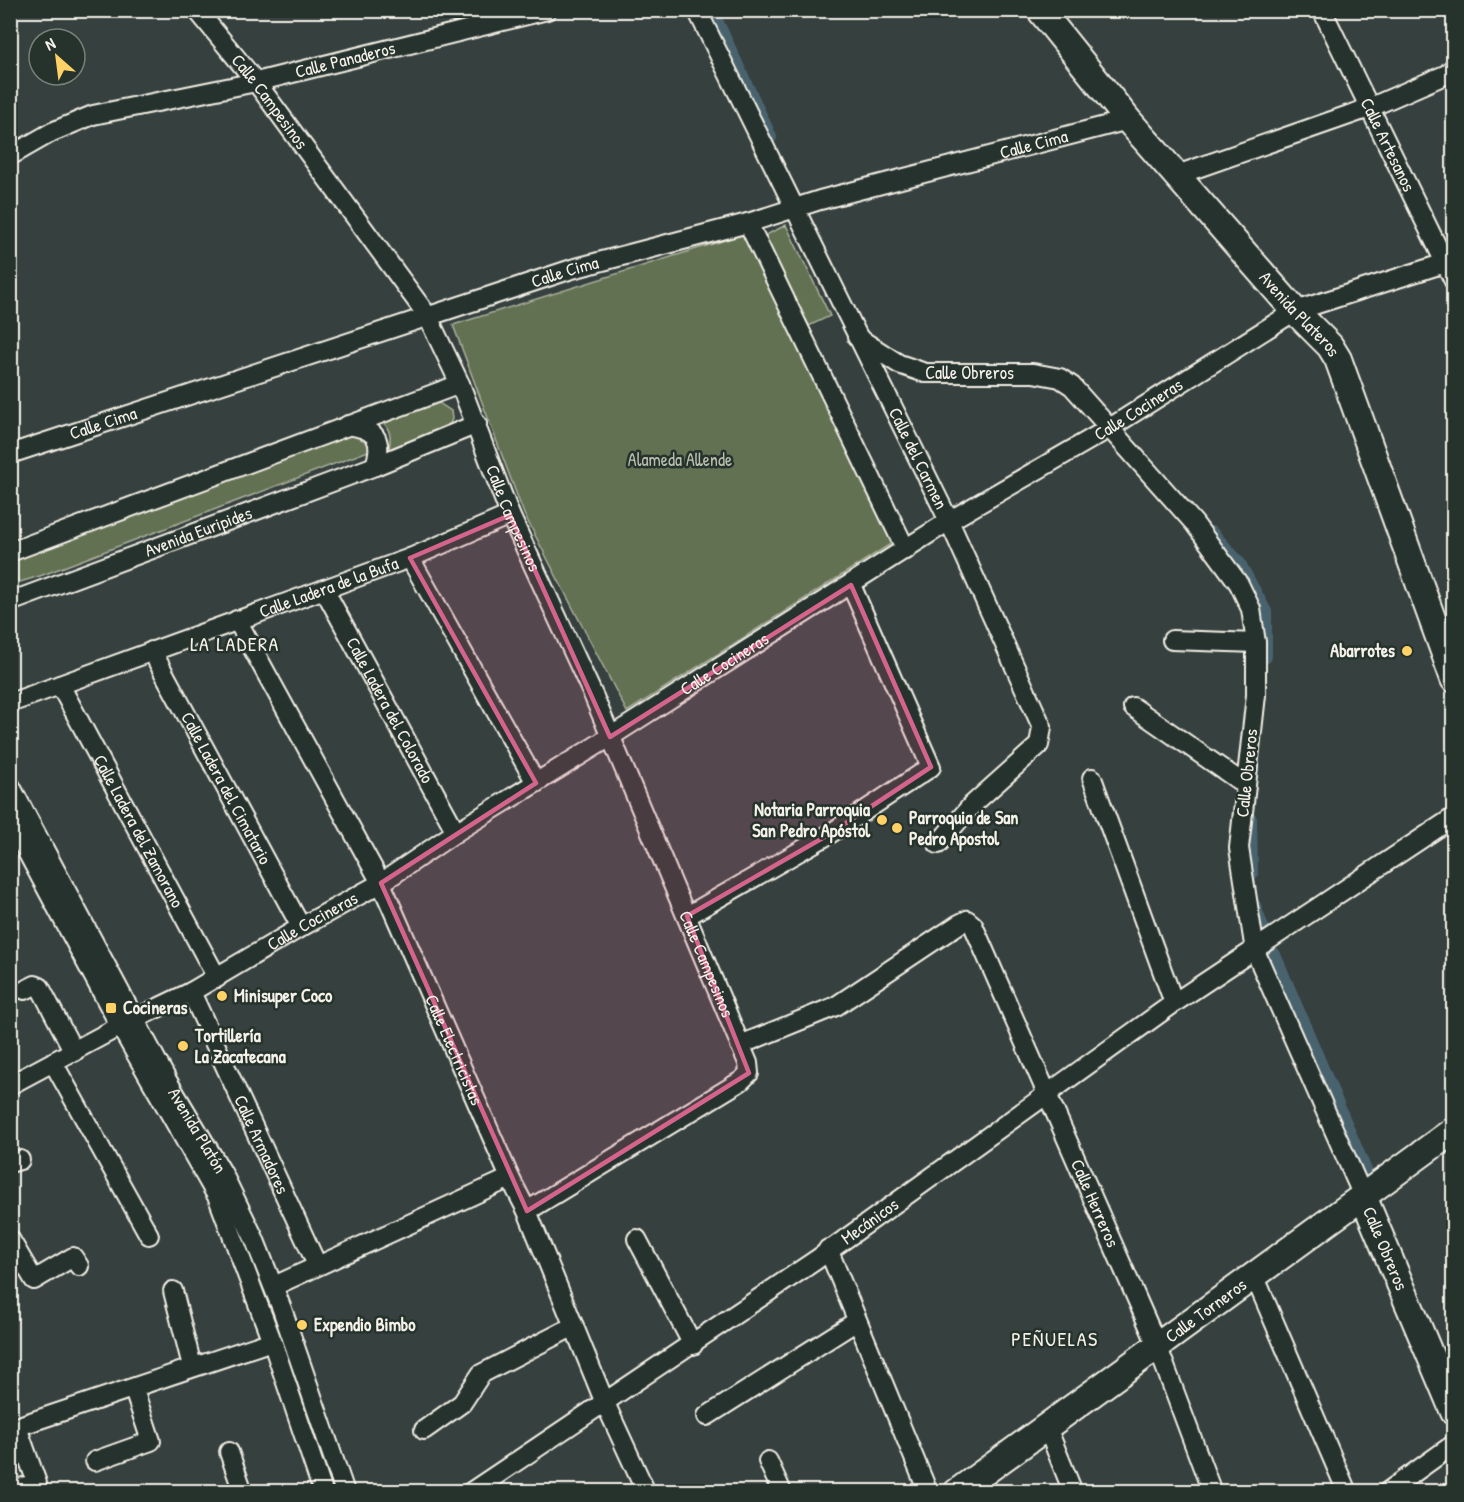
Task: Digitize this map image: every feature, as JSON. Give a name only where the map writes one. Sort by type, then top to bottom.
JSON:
[{"type":"street","name":"Calle Campesinos","points":[[196,10],[256,82],[427,315],[477,424],[510,515],[610,737],[687,916],[740,1045],[749,1073],[527,1211]]},
{"type":"street","name":"Calle Panaderos","points":[[10,156],[52,132],[93,115],[256,82],[547,10]]},
{"type":"street","points":[[697,10],[796,208]]},
{"type":"street","name":"Avenida Plateros","points":[[1040,10],[1128,120],[1295,311],[1330,346],[1338,359],[1454,679]]},
{"type":"street","name":"Calle Artesanos","points":[[1322,10],[1454,281]]},
{"type":"street","points":[[1177,176],[1369,108],[1447,74],[1454,68]]},
{"type":"street","name":"Calle Cima","points":[[10,454],[427,315],[573,269],[748,224],[796,208],[1128,120]]},
{"type":"street","name":"Calle del Carmen","points":[[796,208],[857,337],[949,521],[1037,710],[1042,727],[1039,745],[972,805],[938,844]]},
{"type":"street","points":[[748,224],[906,550]]},
{"type":"street","name":"Calle Cocineras","points":[[10,1085],[217,978],[301,927],[381,883],[456,832],[851,585],[949,521],[1108,429],[1295,311],[1445,263]]},
{"type":"street","name":"Calle Obreros","points":[[857,337],[912,371],[1033,373],[1059,378],[1080,393],[1108,429],[1194,524],[1224,562],[1251,609],[1256,643],[1256,695],[1244,784],[1239,848],[1259,948],[1454,1412]]},
{"type":"street","points":[[13,553],[460,384]]},
{"type":"street","name":"Avenida Euripides","points":[[14,596],[375,466],[477,424]]},
{"type":"street","points":[[348,425],[366,428],[375,436],[379,448],[375,466]]},
{"type":"street","name":"Calle Ladera de la Bufa","points":[[10,703],[410,558],[510,515]]},
{"type":"street","points":[[410,558],[536,783]]},
{"type":"street","points":[[687,916],[828,835],[931,767],[851,585]]},
{"type":"street","name":"Calle Ladera del Colorado","points":[[324,589],[456,832]]},
{"type":"street","name":"Calle Electricistas","points":[[237,620],[381,883],[510,1178],[527,1211],[605,1403],[646,1491]]},
{"type":"street","points":[[1172,640],[1256,643]]},
{"type":"street","name":"Calle Ladera del Cimatario","points":[[152,651],[301,927]]},
{"type":"street","name":"Calle Ladera del Zamorano","points":[[60,685],[217,978]]},
{"type":"street","points":[[1133,707],[1244,784]]},
{"type":"street","points":[[1092,778],[1174,1003]]},
{"type":"street","name":"Avenida Platón","points":[[10,785],[16,808],[218,1198],[272,1341],[322,1491]]},
{"type":"street","name":"Mecánicos","points":[[471,1491],[693,1345],[1174,1003],[1454,817]]},
{"type":"street","name":"Avenida Platón","points":[[10,820],[128,1022],[167,1080],[222,1172],[274,1286],[345,1491]]},
{"type":"street","name":"Calle Herreros","points":[[740,1045],[843,1002],[967,920],[974,925],[1157,1345],[1212,1491]]},
{"type":"street","points":[[25,990],[35,985],[40,987],[74,1052]]},
{"type":"street","name":"Calle Armadores","points":[[191,992],[317,1265]]},
{"type":"street","points":[[54,1064],[144,1228]]},
{"type":"street","name":"Calle Torneros","points":[[957,1491],[1454,1130]]},
{"type":"street","points":[[274,1286],[510,1178]]},
{"type":"street","points":[[10,1239],[34,1280],[76,1262]]},
{"type":"street","points":[[637,1239],[693,1345]]},
{"type":"street","points":[[828,1249],[928,1491]]},
{"type":"street","points":[[1254,1275],[1347,1491]]},
{"type":"street","points":[[173,1291],[192,1366]]},
{"type":"street","points":[[706,1416],[857,1321]]},
{"type":"street","points":[[424,1430],[462,1403],[481,1374],[574,1326]]},
{"type":"street","points":[[10,1491],[37,1483],[14,1428],[134,1390],[192,1366],[272,1341]]},
{"type":"street","points":[[95,1461],[151,1441],[134,1390]]},
{"type":"street","points":[[1046,1425],[1073,1491]]},
{"type":"street","points":[[1387,1491],[1454,1444]]},
{"type":"street","points":[[229,1452],[243,1491]]},
{"type":"street","points":[[768,1461],[782,1491]]},
{"type":"highlighted area","points":[[510,515],[610,737],[851,585],[931,767],[828,835],[687,916],[749,1073],[527,1211],[381,883],[536,783],[410,558]]},
{"type":"green space","name":"Alameda Allende","points":[[786,225],[830,316],[800,330],[900,538],[627,712],[524,514],[453,325],[751,232],[756,240]]},
{"type":"green space","points":[[439,403],[451,411],[452,419],[449,426],[389,449],[390,435],[384,423]]},
{"type":"green space","points":[[352,434],[373,440],[371,450],[40,576],[20,582],[11,573],[13,562],[28,552]]},
{"type":"waterway","points":[[710,10],[769,137]]},
{"type":"waterway","points":[[1211,534],[1238,564],[1264,612],[1264,656]]},
{"type":"waterway","points":[[1249,819],[1250,874]]},
{"type":"waterway","points":[[1253,906],[1262,931]]},
{"type":"waterway","points":[[1273,955],[1365,1173]]},
{"type":"place","name":"Abarrotes","points":[[1407,651]]},
{"type":"place","name":"Notaria Parroquia San Pedro Apóstol","points":[[882,820]]},
{"type":"place","name":"Parroquia de San Pedro Apostol","points":[[897,828]]},
{"type":"place","name":"Minisuper Coco","points":[[222,996]]},
{"type":"place","name":"Cocineras","points":[[111,1008]]},
{"type":"place","name":"Tortillería La Zacatecana","points":[[183,1046]]},
{"type":"place","name":"Expendio Bimbo","points":[[302,1325]]},
{"type":"district","name":"LA LADERA","points":[[235,644]]},
{"type":"district","name":"PEÑUELAS","points":[[1055,1339]]}]
